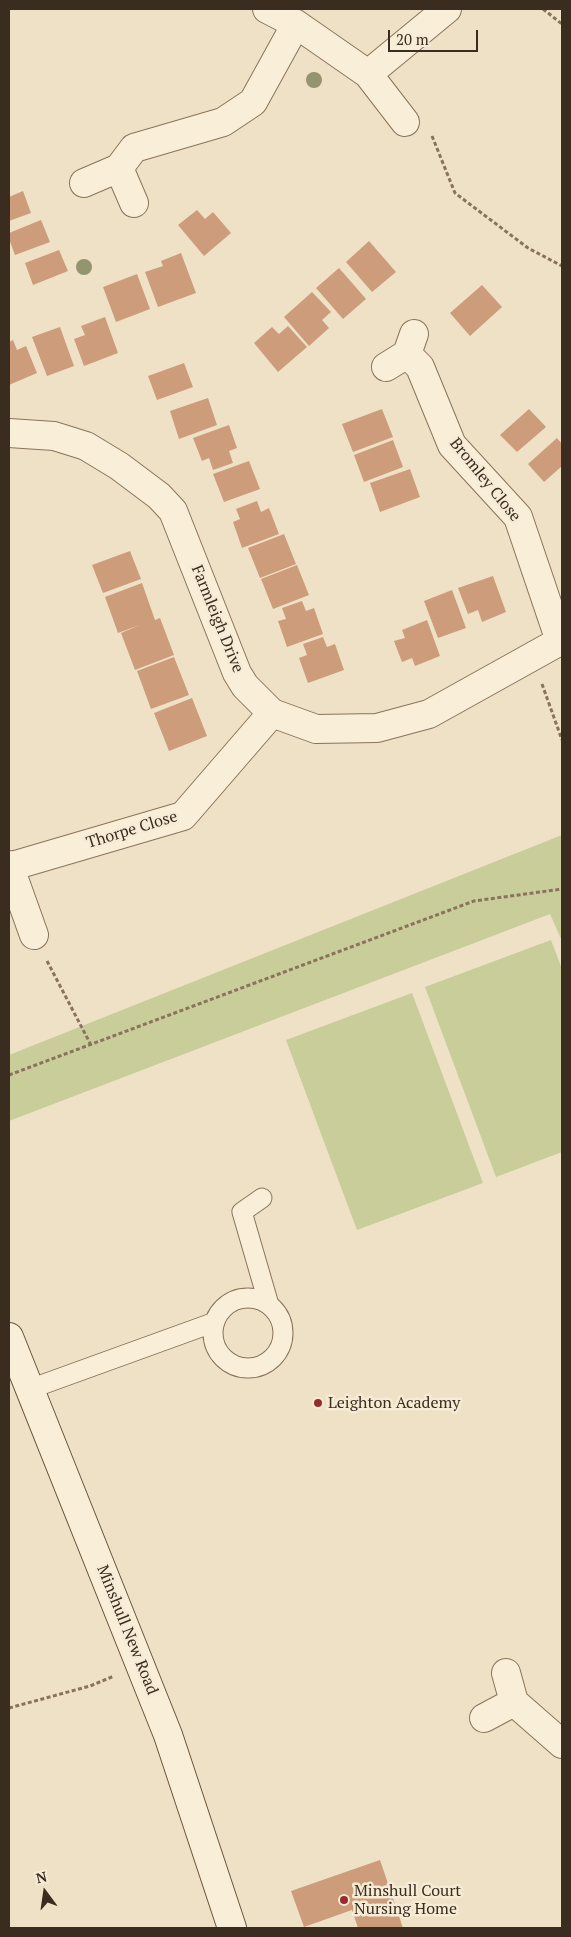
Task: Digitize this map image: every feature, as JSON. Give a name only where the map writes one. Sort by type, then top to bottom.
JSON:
[{"type":"street","points":[[267,9],[296,24],[368,74],[405,122]]},
{"type":"street","points":[[368,74],[446,9]]},
{"type":"street","points":[[84,183],[119,168],[134,148],[223,122],[253,102],[296,24]]},
{"type":"street","points":[[119,168],[134,203]]},
{"type":"street","name":"Bromley Close","points":[[403,352],[420,367],[452,445],[518,517],[561,640]]},
{"type":"street","name":"Farmleigh Drive","points":[[9,434],[54,436],[86,446],[119,466],[159,496],[173,511],[237,673],[245,686],[272,713],[316,729],[377,728],[429,714],[561,640]]},
{"type":"street","name":"Thorpe Close","points":[[34,935],[9,866],[183,816],[272,713]]},
{"type":"street","name":"Minshull New Road","points":[[9,1337],[168,1735],[232,1928]]},
{"type":"street","points":[[506,1673],[514,1702],[562,1744]]},
{"type":"street","points":[[484,1718],[514,1702]]},
{"type":"lane","points":[[262,1198],[242,1212],[269,1305],[280,1319],[284,1336],[281,1348],[274,1358],[264,1365],[253,1368],[241,1368],[230,1364],[221,1356],[215,1346],[213,1334],[215,1322],[220,1312],[238,1300],[249,1298],[260,1300],[269,1305]]},
{"type":"lane","points":[[30,1389],[215,1322]]},
{"type":"path","points":[[542,9],[562,24]]},
{"type":"path","points":[[405,122],[428,129],[455,193],[528,248],[562,266]]},
{"type":"path","points":[[532,656],[562,740]]},
{"type":"path","points":[[9,1075],[474,901],[562,889]]},
{"type":"path","points":[[34,935],[92,1045]]},
{"type":"path","points":[[9,1708],[90,1686],[140,1665]]},
{"type":"green space","points":[[562,835],[562,941],[550,914],[9,1121],[9,1055]]},
{"type":"green space","points":[[551,940],[562,969],[562,1152],[496,1177],[425,987]]},
{"type":"green space","points":[[412,993],[483,1183],[357,1230],[286,1040]]},
{"type":"building","points":[[23,191],[31,213],[9,221],[9,197]]},
{"type":"building","points":[[197,210],[205,219],[213,212],[231,233],[204,256],[178,225]]},
{"type":"building","points":[[41,220],[50,242],[15,255],[9,239],[9,233]]},
{"type":"building","points":[[369,241],[396,272],[372,292],[346,262]]},
{"type":"building","points":[[59,250],[68,271],[33,285],[25,263]]},
{"type":"building","points":[[181,253],[196,293],[158,307],[145,272],[163,266],[161,261]]},
{"type":"building","points":[[339,268],[366,299],[343,319],[316,288]]},
{"type":"building","points":[[137,274],[150,309],[116,322],[103,287]]},
{"type":"building","points":[[482,285],[502,307],[470,336],[450,313]]},
{"type":"building","points":[[312,292],[331,312],[322,320],[329,328],[309,346],[284,317]]},
{"type":"building","points":[[105,317],[118,353],[84,366],[74,339],[85,335],[81,326]]},
{"type":"building","points":[[288,326],[307,347],[278,372],[254,343],[272,327],[279,334]]},
{"type":"building","points":[[60,327],[74,366],[47,376],[32,337]]},
{"type":"building","points":[[13,340],[17,350],[26,346],[37,373],[9,385],[9,342]]},
{"type":"building","points":[[184,363],[193,387],[157,400],[148,376]]},
{"type":"building","points":[[208,398],[217,425],[179,439],[170,411]]},
{"type":"building","points":[[382,409],[393,437],[353,452],[342,424]]},
{"type":"building","points":[[529,409],[546,427],[517,452],[500,435]]},
{"type":"building","points":[[229,425],[237,448],[229,451],[233,463],[213,470],[209,458],[202,461],[193,438]]},
{"type":"building","points":[[557,438],[562,444],[562,466],[544,482],[528,464]]},
{"type":"building","points":[[393,440],[403,467],[364,482],[354,455]]},
{"type":"building","points":[[249,461],[260,489],[224,502],[213,474]]},
{"type":"building","points":[[410,469],[420,497],[380,512],[370,483]]},
{"type":"building","points":[[257,501],[261,512],[269,508],[279,534],[242,548],[233,522],[240,519],[236,509]]},
{"type":"building","points":[[284,534],[296,564],[260,578],[248,548]]},
{"type":"building","points":[[130,551],[141,579],[103,593],[92,565]]},
{"type":"building","points":[[297,565],[309,595],[273,609],[261,579]]},
{"type":"building","points":[[493,576],[506,612],[482,622],[478,610],[468,614],[458,588]]},
{"type":"building","points":[[142,583],[155,620],[160,618],[174,655],[135,670],[121,633],[140,625],[118,633],[105,597]]},
{"type":"building","points":[[452,590],[466,628],[438,638],[424,601]]},
{"type":"building","points":[[302,601],[306,611],[314,608],[323,634],[287,647],[278,621],[286,619],[282,608]]},
{"type":"building","points":[[427,620],[440,656],[415,666],[412,658],[402,662],[394,641],[405,638],[402,630]]},
{"type":"building","points":[[323,637],[327,647],[335,644],[344,670],[308,683],[299,658],[307,655],[303,644]]},
{"type":"building","points":[[174,657],[189,695],[151,709],[137,671]]},
{"type":"building","points":[[192,698],[207,736],[169,751],[154,713]]},
{"type":"building","name":"Minshull Court Nursing Home","points":[[380,1860],[403,1928],[358,1928],[352,1910],[304,1927],[291,1891]]},
{"type":"place","name":"Leighton Academy","points":[[318,1403]]},
{"type":"place","name":"Minshull Court Nursing Home","points":[[344,1900]]}]
